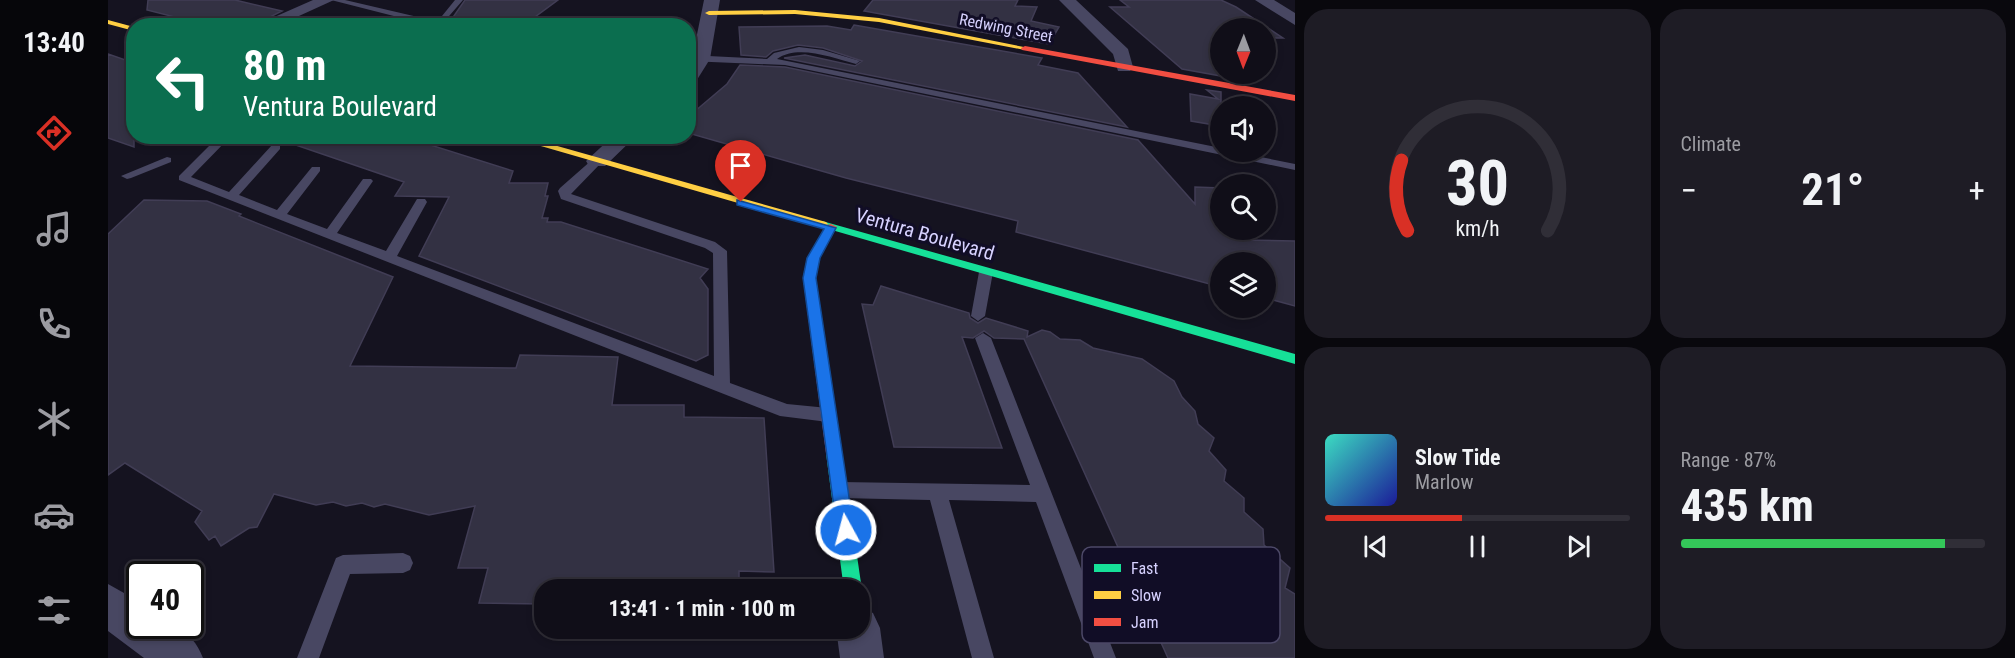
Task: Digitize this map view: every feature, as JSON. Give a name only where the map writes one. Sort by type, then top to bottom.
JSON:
[{"type":"street","points":[[282,18],[326,0]]},
{"type":"street","points":[[1067,0],[1122,53],[1124,67]]},
{"type":"street","points":[[1263,0],[1295,20]]},
{"type":"street","points":[[696,55],[710,6]]},
{"type":"street","name":"Redwing Street","points":[[710,6],[839,14],[1295,98]]},
{"type":"street","points":[[108,22],[126,27]]},
{"type":"street","name":"Ventura Boulevard","points":[[538,144],[1295,359]]},
{"type":"street","points":[[597,161],[617,144]]},
{"type":"street","points":[[831,228],[813,258],[809,278],[852,579]]},
{"type":"street","points":[[108,605],[181,658]]},
{"type":"street","points":[[859,639],[862,658]]},
{"type":"lane","points":[[335,0],[415,18]]},
{"type":"lane","points":[[446,18],[459,0]]},
{"type":"lane","points":[[769,61],[777,54],[799,51],[856,62]]},
{"type":"lane","points":[[696,58],[769,61],[1295,167]]},
{"type":"lane","points":[[218,144],[183,178],[786,411],[828,415]]},
{"type":"lane","points":[[231,197],[276,147]]},
{"type":"lane","points":[[127,176],[167,160]]},
{"type":"lane","points":[[597,161],[570,183],[564,191],[565,196],[710,245],[720,251],[722,386]]},
{"type":"lane","points":[[279,216],[316,169]]},
{"type":"lane","points":[[330,235],[368,181]]},
{"type":"lane","points":[[389,258],[421,202]]},
{"type":"lane","points":[[978,316],[986,272]]},
{"type":"lane","points":[[983,338],[1082,596]]},
{"type":"lane","points":[[840,490],[1043,494]]},
{"type":"lane","points":[[938,493],[982,658]]},
{"type":"lane","points":[[308,658],[343,565],[403,563]]},
{"type":"lane","points":[[1100,643],[1106,658]]},
{"type":"building","points":[[148,0],[235,0],[282,11],[268,18],[178,18],[147,10]]},
{"type":"building","points":[[465,0],[558,0],[534,18],[452,18]]},
{"type":"building","points":[[873,0],[1018,0],[1015,6],[1037,7],[1031,21],[1059,27],[1049,44],[864,11]]},
{"type":"building","points":[[1120,0],[1221,0],[1253,18],[1210,18],[1210,74],[1182,69],[1110,7],[1129,7]]},
{"type":"building","points":[[854,25],[1042,58],[1038,65],[1078,73],[1127,127],[784,58],[805,55],[855,66],[862,61],[823,48],[798,45],[773,51],[766,57],[741,55],[739,27],[827,26],[851,30]]},
{"type":"building","points":[[108,54],[126,60],[126,144],[134,144],[134,147],[108,138]]},
{"type":"building","points":[[740,65],[785,67],[1138,140],[1195,204],[1195,187],[1210,188],[1210,240],[1295,241],[1295,306],[1276,301],[1276,252],[1210,252],[1210,284],[1016,232],[1018,221],[846,178],[696,135],[696,110],[727,84]]},
{"type":"building","points":[[1207,90],[1221,92],[1221,96],[1214,96]]},
{"type":"building","points":[[1190,94],[1210,98],[1210,124],[1191,121]]},
{"type":"building","points":[[293,144],[427,144],[513,171],[509,183],[548,183],[545,196],[548,196],[542,218],[548,218],[547,222],[561,222],[708,269],[700,278],[708,289],[708,355],[696,361],[419,256],[449,197],[395,196],[404,182]]},
{"type":"building","points":[[144,200],[207,201],[393,277],[350,366],[516,368],[520,355],[618,357],[612,405],[684,405],[684,417],[764,418],[774,572],[739,571],[739,579],[534,579],[534,604],[479,603],[488,568],[458,568],[475,506],[429,515],[385,504],[374,507],[362,503],[346,506],[333,502],[316,505],[274,494],[257,527],[249,528],[221,546],[215,536],[209,540],[195,522],[202,511],[125,463],[108,475],[108,234]]},
{"type":"building","points":[[881,286],[969,313],[970,318],[978,323],[986,318],[1028,331],[1027,337],[1042,330],[1060,339],[1080,340],[1093,348],[1142,359],[1174,381],[1182,397],[1195,411],[1198,424],[1214,438],[1209,451],[1226,470],[1224,481],[1244,498],[1244,512],[1263,529],[1264,545],[1266,547],[1118,547],[1024,339],[994,338],[984,331],[973,338],[962,337],[1002,448],[894,447],[862,304],[873,305]]},
{"type":"building","points":[[1280,559],[1290,568],[1285,588],[1295,594],[1295,658],[1168,658],[1161,643],[1280,643]]},
{"type":"traffic: fast","points":[[822,224],[1295,359]]},
{"type":"traffic: fast","points":[[834,453],[851,579]]},
{"type":"traffic: slow","points":[[709,13],[795,12],[879,20],[1025,48]]},
{"type":"traffic: slow","points":[[108,22],[126,27]]},
{"type":"traffic: slow","points":[[538,144],[822,224]]},
{"type":"traffic: jam","points":[[1025,48],[1295,98]]},
{"type":"traffic: jam","points":[[831,227],[813,258],[809,278],[834,453]]},
{"type":"route","points":[[741,202],[831,228],[813,258],[809,278],[846,530]]}]
